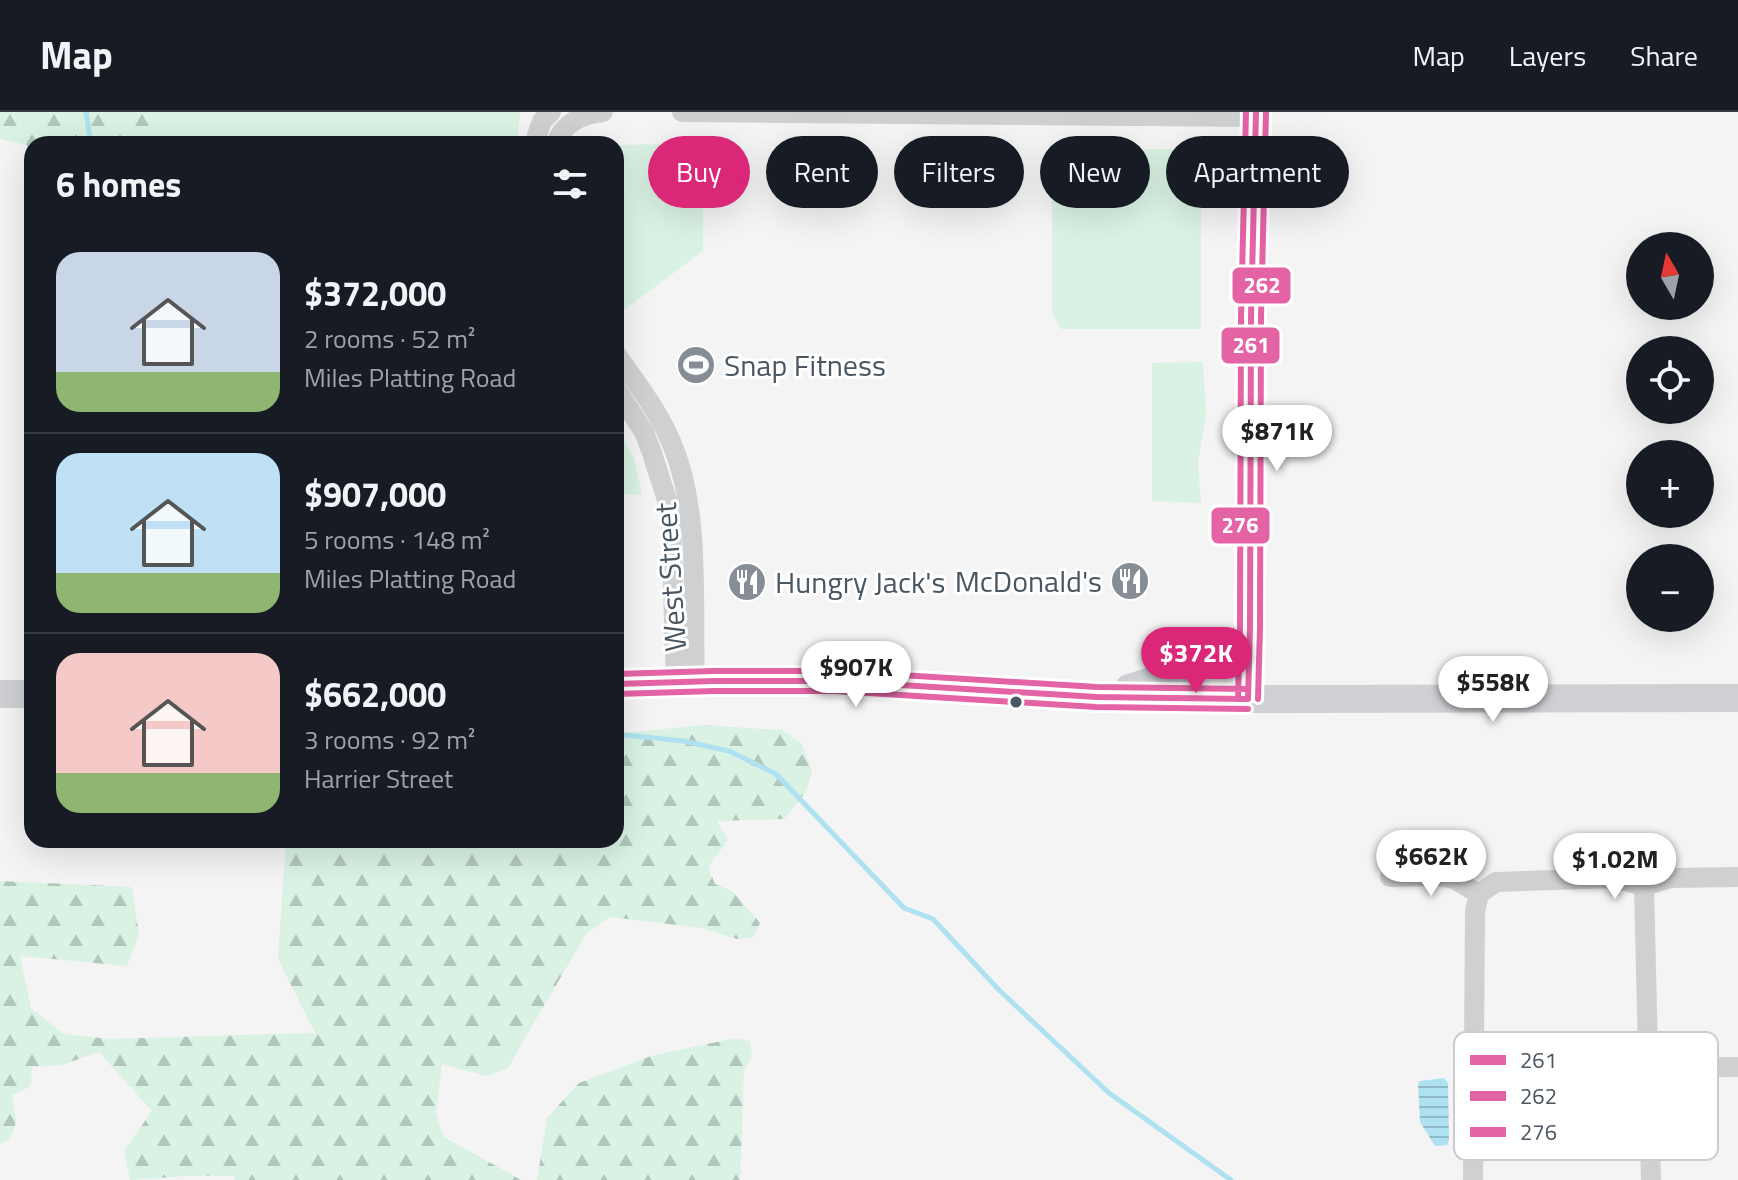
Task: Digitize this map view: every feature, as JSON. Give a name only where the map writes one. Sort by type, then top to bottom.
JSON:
[{"type":"main road","points":[[1248,699],[1256,114]]},
{"type":"main road","points":[[1097,697],[1209,662],[1235,650],[1250,627]]},
{"type":"main road","points":[[624,684],[836,681],[1097,697],[1248,699],[1738,698]]},
{"type":"main road","points":[[0,694],[24,694]]},
{"type":"street","points":[[537,136],[542,121],[551,112]]},
{"type":"street","points":[[561,136],[570,117],[603,112]]},
{"type":"street","points":[[682,112],[1256,114]]},
{"type":"street","name":"West Street","points":[[624,366],[675,449],[690,512],[692,532],[686,682]]},
{"type":"street","name":"West Street","points":[[624,401],[644,432],[660,474],[669,512],[686,682]]},
{"type":"street","points":[[669,512],[690,512]]},
{"type":"street","points":[[1390,877],[1439,876],[1454,879],[1479,894]]},
{"type":"street","points":[[1474,1032],[1475,912],[1479,894],[1496,882],[1614,878],[1644,886],[1671,878],[1738,877]]},
{"type":"street","points":[[1644,886],[1647,1032]]},
{"type":"street","points":[[1718,1067],[1738,1067]]},
{"type":"street","points":[[1473,1160],[1473,1180]]},
{"type":"street","points":[[1650,1160],[1651,1180]]},
{"type":"green space","points":[[0,112],[163,112],[163,136],[24,136],[24,144],[0,139]]},
{"type":"green space","points":[[163,112],[520,112],[518,136],[163,136]]},
{"type":"green space","points":[[648,144],[648,208],[703,208],[703,251],[624,310],[624,145]]},
{"type":"green space","points":[[1150,149],[1166,149],[1166,208],[1201,208],[1201,329],[1061,329],[1052,312],[1052,208],[1150,208]]},
{"type":"green space","points":[[1203,362],[1206,414],[1198,463],[1201,503],[1152,501],[1152,363]]},
{"type":"green space","points":[[624,440],[634,458],[642,495],[624,494]]},
{"type":"green space","points":[[701,725],[782,730],[802,744],[812,771],[807,790],[784,819],[717,821],[728,840],[708,867],[715,884],[732,891],[760,923],[754,937],[737,939],[702,928],[610,917],[586,934],[507,1069],[486,1076],[442,1064],[436,1114],[444,1137],[521,1180],[235,1180],[233,1176],[187,1176],[130,1180],[124,1151],[152,1111],[99,1052],[62,1065],[32,1067],[31,1086],[12,1095],[16,1122],[10,1139],[0,1144],[0,881],[132,887],[139,935],[127,966],[20,956],[31,1008],[64,1034],[109,1039],[315,1033],[278,959],[285,848],[624,848],[624,733]]},
{"type":"green space","points":[[735,1038],[750,1041],[752,1055],[744,1071],[740,1180],[537,1180],[547,1118],[579,1083],[651,1056]]},
{"type":"water","points":[[1444,1078],[1448,1083],[1449,1140],[1447,1145],[1435,1146],[1420,1122],[1418,1084],[1420,1081]]},
{"type":"waterway","points":[[86,112],[90,136]]},
{"type":"waterway","points":[[624,735],[683,741],[729,751],[776,774],[904,908],[933,919],[999,990],[1109,1093],[1231,1180]]},
{"type":"transit line","name":"276","points":[[1238,699],[1246,112]]},
{"type":"transit line","name":"261","points":[[1248,699],[1256,112]]},
{"type":"transit line","name":"262","points":[[1258,699],[1266,112]]},
{"type":"transit line","name":"276","points":[[624,674],[836,671],[1097,687],[1248,689]]},
{"type":"transit line","name":"261","points":[[624,684],[836,681],[1097,697],[1248,699]]},
{"type":"transit line","name":"262","points":[[624,694],[836,691],[1096,707],[1248,709]]},
{"type":"place","name":"Snap Fitness","points":[[696,365]]},
{"type":"place","name":"McDonald's","points":[[1130,581]]},
{"type":"place","name":"Hungry Jack's","points":[[747,582]]}]
